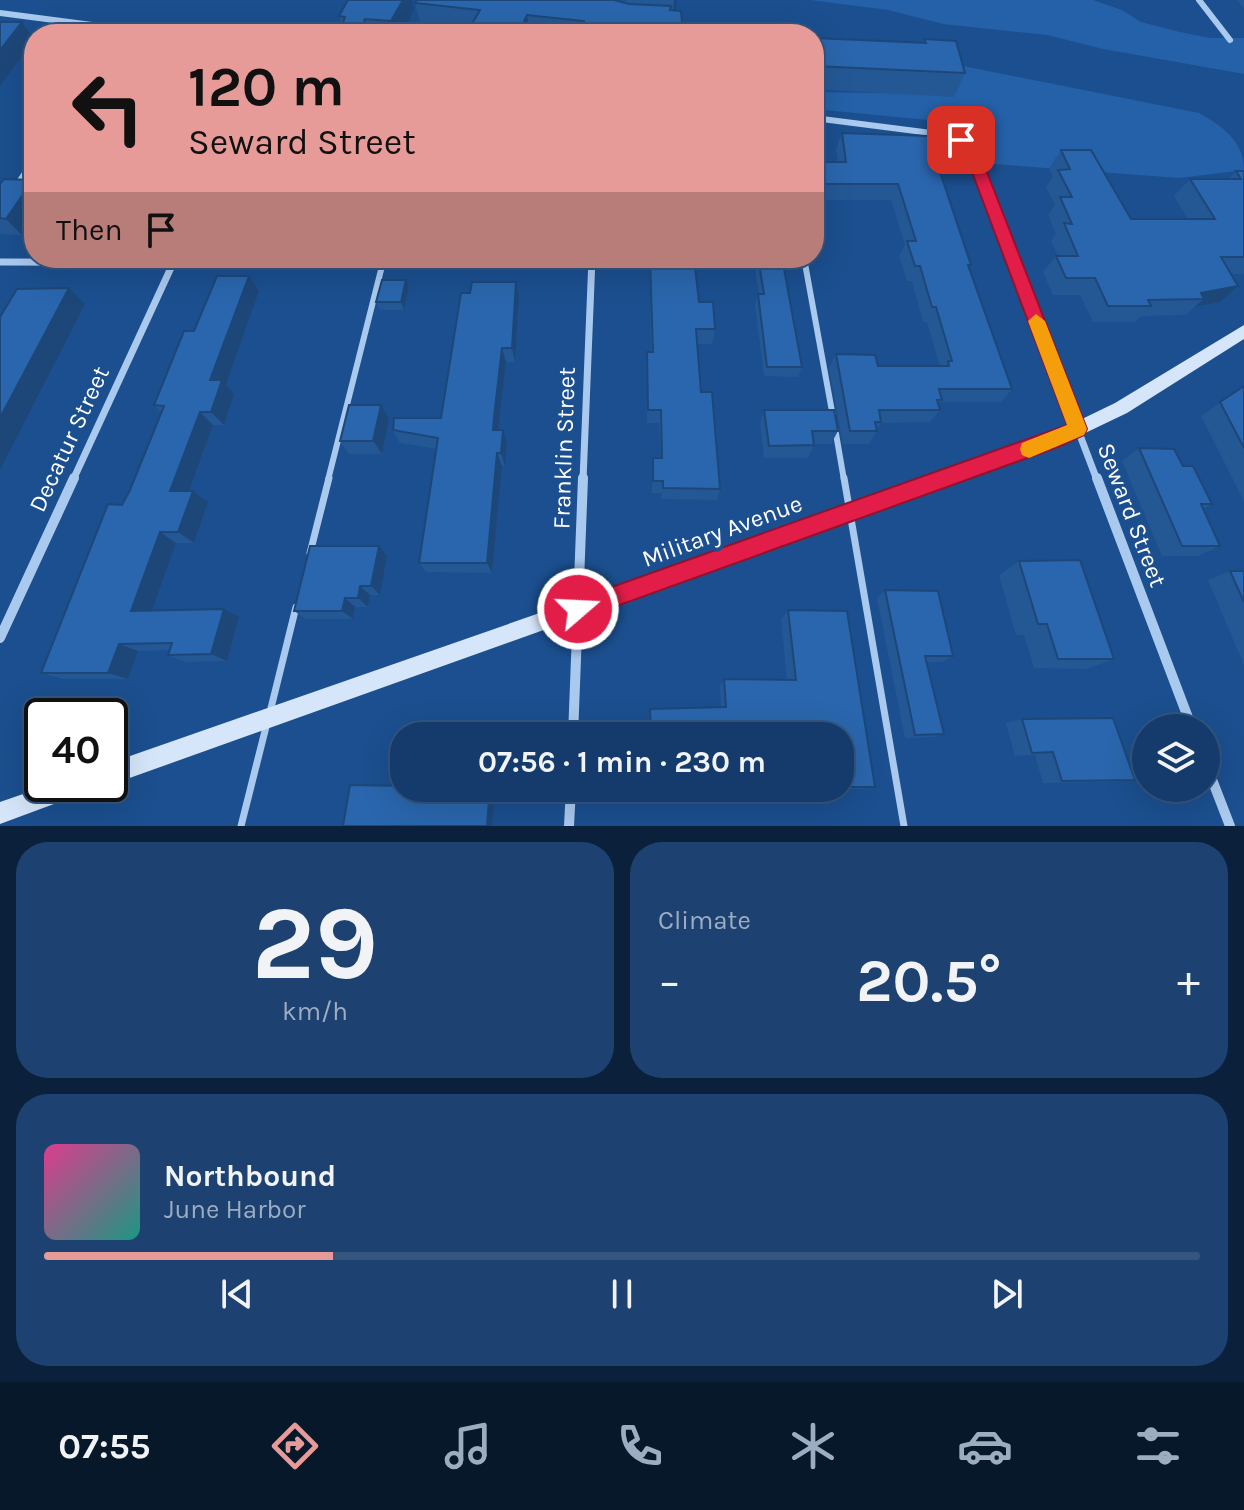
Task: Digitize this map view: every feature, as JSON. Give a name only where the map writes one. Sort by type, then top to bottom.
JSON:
[{"type":"street","points":[[1199,0],[1230,40]]},
{"type":"street","points":[[0,13],[73,24]]},
{"type":"street","name":"Seward Street","points":[[824,119],[947,135],[961,140],[971,149],[1187,714]]},
{"type":"street","points":[[0,262],[24,262]]},
{"type":"street","name":"Decatur Street","points":[[0,638],[170,268]]},
{"type":"street","name":"Franklin Street","points":[[574,722],[592,268]]},
{"type":"street","name":"Military Avenue","points":[[128,768],[1052,441],[1121,408],[1244,331]]},
{"type":"street","points":[[1220,800],[1230,826]]},
{"type":"street","points":[[0,813],[31,802]]},
{"type":"street","points":[[569,826],[570,802]]},
{"type":"lane","points":[[662,23],[688,24]]},
{"type":"lane","points":[[8,196],[24,173]]},
{"type":"lane","points":[[306,566],[381,268]]},
{"type":"lane","points":[[806,268],[904,826]]},
{"type":"lane","points":[[241,826],[299,596]]},
{"type":"shaded area","points":[[810,0],[1093,0],[1122,10],[1141,22],[1180,32],[1210,38],[1244,38],[1244,74],[1103,49],[1047,35],[943,24],[888,10]]},
{"type":"shaded area","points":[[943,62],[1199,113],[1216,123],[1236,143],[1244,170],[1179,178],[994,164],[980,134],[959,123],[824,110],[824,92],[933,94]]},
{"type":"building","points":[[348,0],[403,0],[391,21],[365,19],[363,24],[343,24],[345,17],[339,16]]},
{"type":"building","points":[[417,0],[614,0],[629,4],[671,6],[670,10],[681,11],[682,24],[583,24],[584,21],[527,15],[523,24],[472,24],[480,10],[415,3]]},
{"type":"building","points":[[0,22],[22,22],[0,50]]},
{"type":"building","points":[[824,38],[926,43],[924,39],[956,41],[965,73],[824,66]]},
{"type":"building","points":[[842,133],[928,136],[971,265],[968,265],[1012,389],[939,389],[942,400],[937,400],[940,410],[879,410],[881,422],[875,422],[877,431],[850,431],[836,354],[875,355],[878,366],[949,366],[948,361],[952,361],[936,307],[932,307],[920,266],[915,266],[907,241],[916,241],[898,184],[824,184],[824,162],[846,162]]},
{"type":"building","points":[[1061,150],[1091,150],[1131,219],[1215,219],[1190,179],[1241,179],[1236,171],[1244,171],[1244,257],[1221,257],[1238,286],[1201,293],[1204,299],[1148,300],[1151,306],[1108,306],[1095,278],[1066,278],[1056,256],[1078,256],[1064,223],[1072,224],[1060,197],[1072,197],[1058,170],[1070,169]]},
{"type":"building","points":[[4,179],[24,180],[24,193],[6,219],[0,218],[0,184]]},
{"type":"building","points":[[650,268],[695,268],[699,302],[713,302],[715,329],[696,329],[701,392],[712,392],[720,489],[663,488],[663,481],[653,481],[653,458],[662,458],[661,410],[648,410],[647,352],[653,352]]},
{"type":"building","points":[[760,268],[784,268],[802,367],[767,367],[758,294],[764,294]]},
{"type":"building","points":[[217,276],[249,276],[210,380],[222,380],[211,412],[200,412],[170,491],[193,491],[178,532],[160,532],[131,611],[224,609],[211,654],[168,655],[172,643],[119,644],[108,673],[41,673],[108,504],[122,505],[130,490],[164,406],[154,405],[184,331],[194,331]]},
{"type":"building","points":[[382,280],[406,280],[401,302],[376,302]]},
{"type":"building","points":[[472,282],[516,282],[512,348],[502,348],[494,417],[493,430],[503,430],[501,453],[497,453],[487,563],[419,563],[438,438],[393,430],[394,418],[441,418],[461,293],[470,293]]},
{"type":"building","points":[[69,288],[0,418],[0,317],[17,289]]},
{"type":"building","points":[[1244,386],[1244,448],[1220,402]]},
{"type":"building","points":[[349,405],[381,405],[373,441],[340,441]]},
{"type":"building","points":[[764,410],[834,410],[838,431],[812,431],[814,445],[769,446]]},
{"type":"building","points":[[1139,448],[1174,449],[1183,466],[1193,466],[1212,504],[1201,504],[1220,546],[1182,546]]},
{"type":"building","points":[[310,546],[379,546],[371,586],[360,586],[358,598],[345,598],[342,611],[294,611]]},
{"type":"building","points":[[1080,560],[1114,659],[1058,659],[1047,624],[1038,624],[1019,561]]},
{"type":"building","points":[[1230,571],[1244,571],[1244,602]]},
{"type":"building","points":[[885,590],[938,591],[953,656],[925,656],[944,734],[915,735]]},
{"type":"building","points":[[788,610],[847,611],[875,787],[854,787],[854,722],[650,722],[650,709],[726,707],[724,679],[796,680]]},
{"type":"building","points":[[1113,718],[1132,772],[1132,780],[1062,781],[1053,752],[1032,753],[1022,719]]},
{"type":"building","points":[[350,785],[390,786],[390,802],[489,802],[487,826],[343,826]]},
{"type":"slow traffic","points":[[1029,449],[1078,429],[1036,321]]},
{"type":"route","points":[[578,609],[1052,441],[1078,429],[971,149],[961,140]]}]
